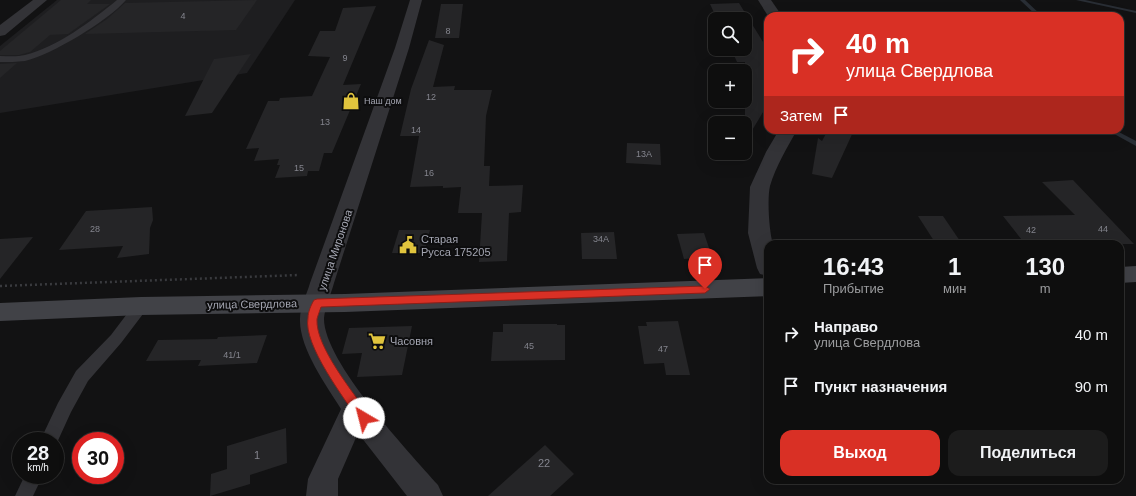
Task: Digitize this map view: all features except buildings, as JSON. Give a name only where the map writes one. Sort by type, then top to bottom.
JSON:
[{"type":"street","points":[[0,32],[41,0]]},
{"type":"street","name":"улица Миронова","points":[[416,0],[402,48],[322,283],[312,319],[322,356],[356,407],[427,496]]},
{"type":"street","points":[[764,0],[772,12]]},
{"type":"street","points":[[764,253],[759,234],[760,187],[775,152],[786,134]]},
{"type":"street","points":[[1124,275],[1136,274]]},
{"type":"street","name":"улица Свердлова","points":[[0,312],[141,306],[317,303],[764,287]]},
{"type":"street","points":[[322,496],[323,479],[356,407]]},
{"type":"lane","points":[[0,59],[26,58],[46,50],[99,18],[122,0]]},
{"type":"lane","points":[[53,432],[64,408],[82,376],[116,339],[141,306]]},
{"type":"lane","points":[[24,496],[30,484]]},
{"type":"path","points":[[0,286],[300,275]]},
{"type":"shaded area","points":[[57,0],[295,0],[247,73],[0,113],[0,46]]},
{"type":"waterway","points":[[1022,0],[1036,12]]},
{"type":"waterway","points":[[1078,0],[1136,12]]},
{"type":"waterway","points":[[1117,134],[1136,144]]},
{"type":"place","name":"Наш дом","points":[[351,101]]},
{"type":"place","name":"Старая Русса 175205","points":[[408,245]]},
{"type":"place","name":"Часовня","points":[[377,341]]},
{"type":"route","points":[[364,418],[322,356],[312,319],[317,303],[705,289]]}]
